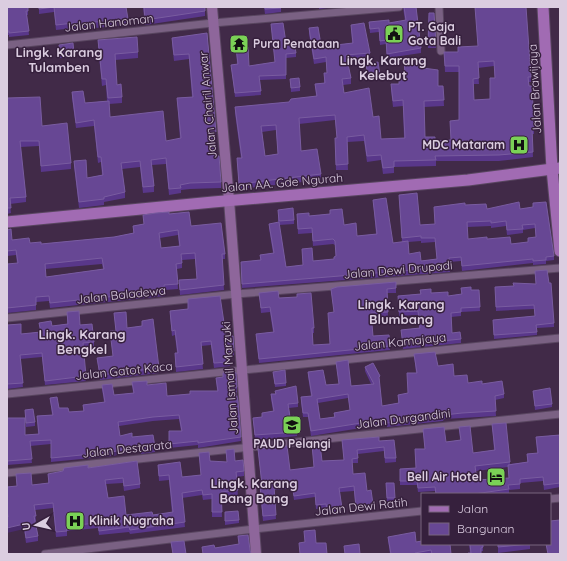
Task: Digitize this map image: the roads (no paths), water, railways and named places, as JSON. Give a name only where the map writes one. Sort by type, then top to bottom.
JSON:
[{"type":"main road","name":"Jalan Brawijaya","points":[[543,7],[556,168],[560,251]]},
{"type":"main road","name":"Jalan AA. Gde Ngurah","points":[[7,222],[229,200],[460,180],[556,168]]},
{"type":"street","name":"Jalan Chairil Anwar","points":[[212,7],[229,200]]},
{"type":"street","name":"Jalan Hanoman","points":[[7,46],[213,23],[398,7]]},
{"type":"street","points":[[439,7],[441,50]]},
{"type":"street","name":"Jalan Ismail Marzuki","points":[[229,200],[256,554]]},
{"type":"street","name":"Jalan Dewi Drupadi","points":[[237,294],[560,268]]},
{"type":"street","name":"Jalan Baladewa","points":[[7,318],[237,294]]},
{"type":"street","name":"Jalan Kamajaya","points":[[242,369],[560,338]]},
{"type":"street","name":"Jalan Gatot Kaca","points":[[7,394],[242,369]]},
{"type":"street","name":"Jalan Durgandini","points":[[248,448],[434,426],[560,414]]},
{"type":"street","name":"Jalan Destarata","points":[[7,473],[248,448]]},
{"type":"street","name":"Jalan Dewi Ratih","points":[[46,554],[254,529],[421,512]]},
{"type":"place","name":"PT. Gaja Gota Bali","points":[[394,34]]},
{"type":"place","name":"Pura Penataan","points":[[239,44]]},
{"type":"place","name":"MDC Mataram","points":[[519,145]]},
{"type":"place","name":"PAUD Pelangi","points":[[292,425]]},
{"type":"place","name":"Bell Air Hotel","points":[[496,477]]},
{"type":"place","name":"Klinik Nugraha","points":[[75,521]]},
{"type":"district","name":"Lingk. Karang Tulamben","points":[[59,60]]},
{"type":"district","name":"Lingk. Karang Kelebut","points":[[383,68]]},
{"type":"district","name":"Lingk. Karang Blumbang","points":[[401,312]]},
{"type":"district","name":"Lingk. Karang Bengkel","points":[[82,342]]},
{"type":"district","name":"Lingk. Karang Bang Bang","points":[[254,490]]}]
